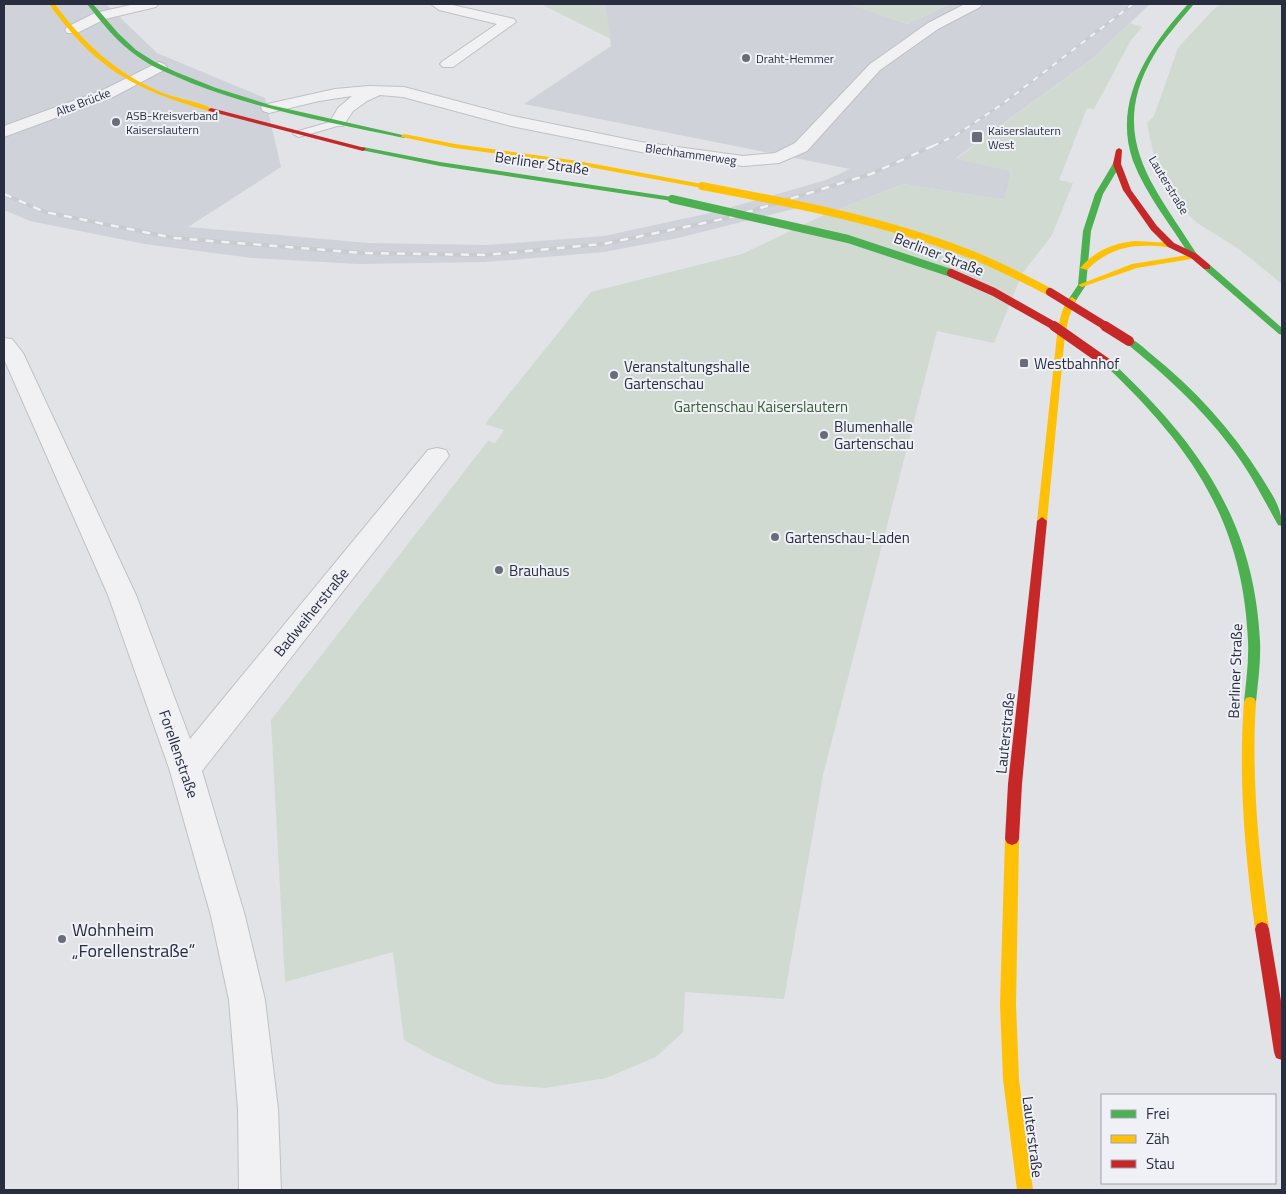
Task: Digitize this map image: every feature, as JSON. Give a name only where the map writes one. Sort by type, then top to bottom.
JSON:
[{"type":"main road","name":"Berliner Straße","points":[[52,4],[93,53],[132,82],[191,105],[298,134],[439,164],[565,181],[672,199],[845,238],[892,251],[942,268],[1008,298],[1034,313],[1111,366],[1139,388],[1160,410],[1191,450],[1210,480],[1229,517],[1246,571],[1254,642],[1247,760],[1251,828],[1262,925],[1282,1052]]},
{"type":"main road","name":"Berliner Straße","points":[[90,4],[114,32],[135,52],[159,67],[217,92],[268,108],[455,146],[578,163],[702,186],[863,220],[951,248],[1036,285],[1129,342],[1177,378],[1216,418],[1249,461],[1282,522]]},
{"type":"main road","name":"Lauterstraße","points":[[1191,4],[1168,29],[1152,54],[1139,82],[1117,164],[1134,201],[1154,228],[1171,244],[1194,256],[1282,332]]},
{"type":"main road","name":"Lauterstraße","points":[[1129,125],[1131,139],[1142,171],[1194,256]]},
{"type":"main road","points":[[1084,268],[1087,231],[1099,194],[1117,164]]},
{"type":"main road","name":"Lauterstraße","points":[[1025,1190],[1010,1080],[1008,1004],[1010,869],[1015,784],[1061,335],[1071,301],[1082,285],[1084,268],[1102,252],[1113,247],[1134,244],[1171,244]]},
{"type":"main road","points":[[1082,285],[1135,266],[1194,256]]},
{"type":"main road","points":[[1019,1151],[1036,1182]]},
{"type":"street","points":[[72,30],[100,16],[151,4]]},
{"type":"street","points":[[438,4],[509,22],[448,64]]},
{"type":"street","name":"Blechhammerweg","points":[[268,108],[298,100],[358,90],[388,90],[404,92],[511,121],[642,147],[742,161],[779,158],[801,148],[875,67],[933,26],[975,4]]},
{"type":"street","points":[[114,32],[134,18],[166,6]]},
{"type":"street","name":"Alte Brücke","points":[[4,132],[98,97],[132,82],[159,67]]},
{"type":"street","name":"Blechhammerweg","points":[[338,122],[343,111],[350,104],[364,96],[388,90]]},
{"type":"street","name":"Forellenstraße","points":[[4,344],[12,353],[122,595],[185,768],[228,916],[247,1000],[258,1109],[260,1190]]},
{"type":"street","name":"Badweiherstraße","points":[[185,768],[437,456]]},
{"type":"lane","points":[[298,134],[338,122]]},
{"type":"shaded area","points":[[4,4],[106,4],[157,53],[265,98],[281,167],[188,227],[368,243],[487,245],[604,236],[715,212],[826,180],[850,169],[524,104],[611,46],[605,4],[850,4],[907,24],[950,4],[1150,4],[1093,58],[956,158],[1011,171],[1005,200],[903,184],[826,214],[813,204],[678,238],[604,252],[486,262],[358,264],[252,258],[145,244],[30,221],[4,210]]},
{"type":"green space","points":[[541,4],[605,4],[611,39]]},
{"type":"green space","points":[[850,4],[950,4],[907,24]]},
{"type":"green space","points":[[1221,4],[1282,4],[1282,284],[1239,249],[1197,223],[1185,211],[1158,176],[1147,123],[1154,116],[1178,48],[1211,12]]},
{"type":"green space","name":"Gartenschau Kaiserslautern","points":[[1130,23],[1142,27],[1131,40],[1094,109],[1087,108],[1059,180],[1073,183],[1052,235],[1022,274],[994,343],[937,331],[823,775],[784,999],[685,992],[683,1032],[656,1057],[606,1078],[545,1088],[495,1084],[433,1056],[404,1040],[393,952],[285,982],[271,720],[488,441],[495,443],[504,430],[485,424],[591,292],[742,254],[826,214],[903,184],[1005,200],[1011,171],[956,159],[1093,58]]},
{"type":"railway","points":[[933,146],[956,135],[1001,105],[1133,4]]},
{"type":"railway","points":[[4,194],[45,212],[174,238],[363,253],[485,255],[603,244],[728,218],[871,174],[935,145]]},
{"type":"traffic: fast","points":[[90,4],[111,29],[140,56],[174,73],[214,89],[267,106],[404,136]]},
{"type":"traffic: fast","points":[[1191,4],[1176,20],[1150,56],[1140,76],[1133,97],[1130,118],[1131,139],[1143,174],[1156,198],[1194,256]]},
{"type":"traffic: fast","points":[[363,149],[440,164],[672,199]]},
{"type":"traffic: fast","points":[[1072,300],[1082,285],[1087,231],[1099,194],[1117,164]]},
{"type":"traffic: fast","points":[[672,199],[848,239],[951,273]]},
{"type":"traffic: fast","points":[[1207,267],[1282,332]]},
{"type":"traffic: fast","points":[[1129,341],[1177,381],[1217,422],[1250,468],[1282,522]]},
{"type":"traffic: fast","points":[[1111,366],[1169,424],[1193,455],[1213,488],[1230,523],[1242,560],[1250,600],[1254,642],[1250,702]]},
{"type":"traffic: slow","points":[[52,4],[85,45],[102,61],[121,74],[140,85],[162,94],[211,110]]},
{"type":"traffic: slow","points":[[404,136],[455,146],[578,163],[702,186]]},
{"type":"traffic: slow","points":[[702,186],[836,214],[924,238],[967,253],[1009,271],[1050,292]]},
{"type":"traffic: slow","points":[[1084,268],[1093,259],[1113,247],[1135,243],[1171,245]]},
{"type":"traffic: slow","points":[[1082,285],[1135,266],[1194,256]]},
{"type":"traffic: slow","points":[[1042,521],[1061,335],[1065,317],[1072,300]]},
{"type":"traffic: slow","points":[[1250,702],[1248,788],[1252,845],[1262,929]]},
{"type":"traffic: slow","points":[[1012,839],[1008,1004],[1011,1079],[1025,1190]]},
{"type":"traffic: jam","points":[[211,110],[363,149]]},
{"type":"traffic: jam","points":[[1119,150],[1117,164],[1127,190],[1154,228],[1171,245],[1194,256],[1207,267]]},
{"type":"traffic: jam","points":[[951,273],[994,292],[1034,314],[1111,366]]},
{"type":"traffic: jam","points":[[1050,292],[1129,341]]},
{"type":"traffic: jam","points":[[1012,839],[1015,784],[1042,521]]},
{"type":"traffic: jam","points":[[1262,929],[1282,1052]]},
{"type":"place","name":"Draht-Hemmer","points":[[746,58]]},
{"type":"place","name":"ASB-Kreisverband Kaiserslautern","points":[[116,122]]},
{"type":"place","name":"Kaiserslautern West","points":[[977,137]]},
{"type":"place","name":"Westbahnhof","points":[[1024,363]]},
{"type":"place","name":"Veranstaltungshalle Gartenschau","points":[[614,375]]},
{"type":"place","name":"Blumenhalle Gartenschau","points":[[824,435]]},
{"type":"place","name":"Gartenschau-Laden","points":[[775,537]]},
{"type":"place","name":"Brauhaus","points":[[499,570]]},
{"type":"place","name":"Wohnheim „Forellenstraße“","points":[[62,939]]}]
